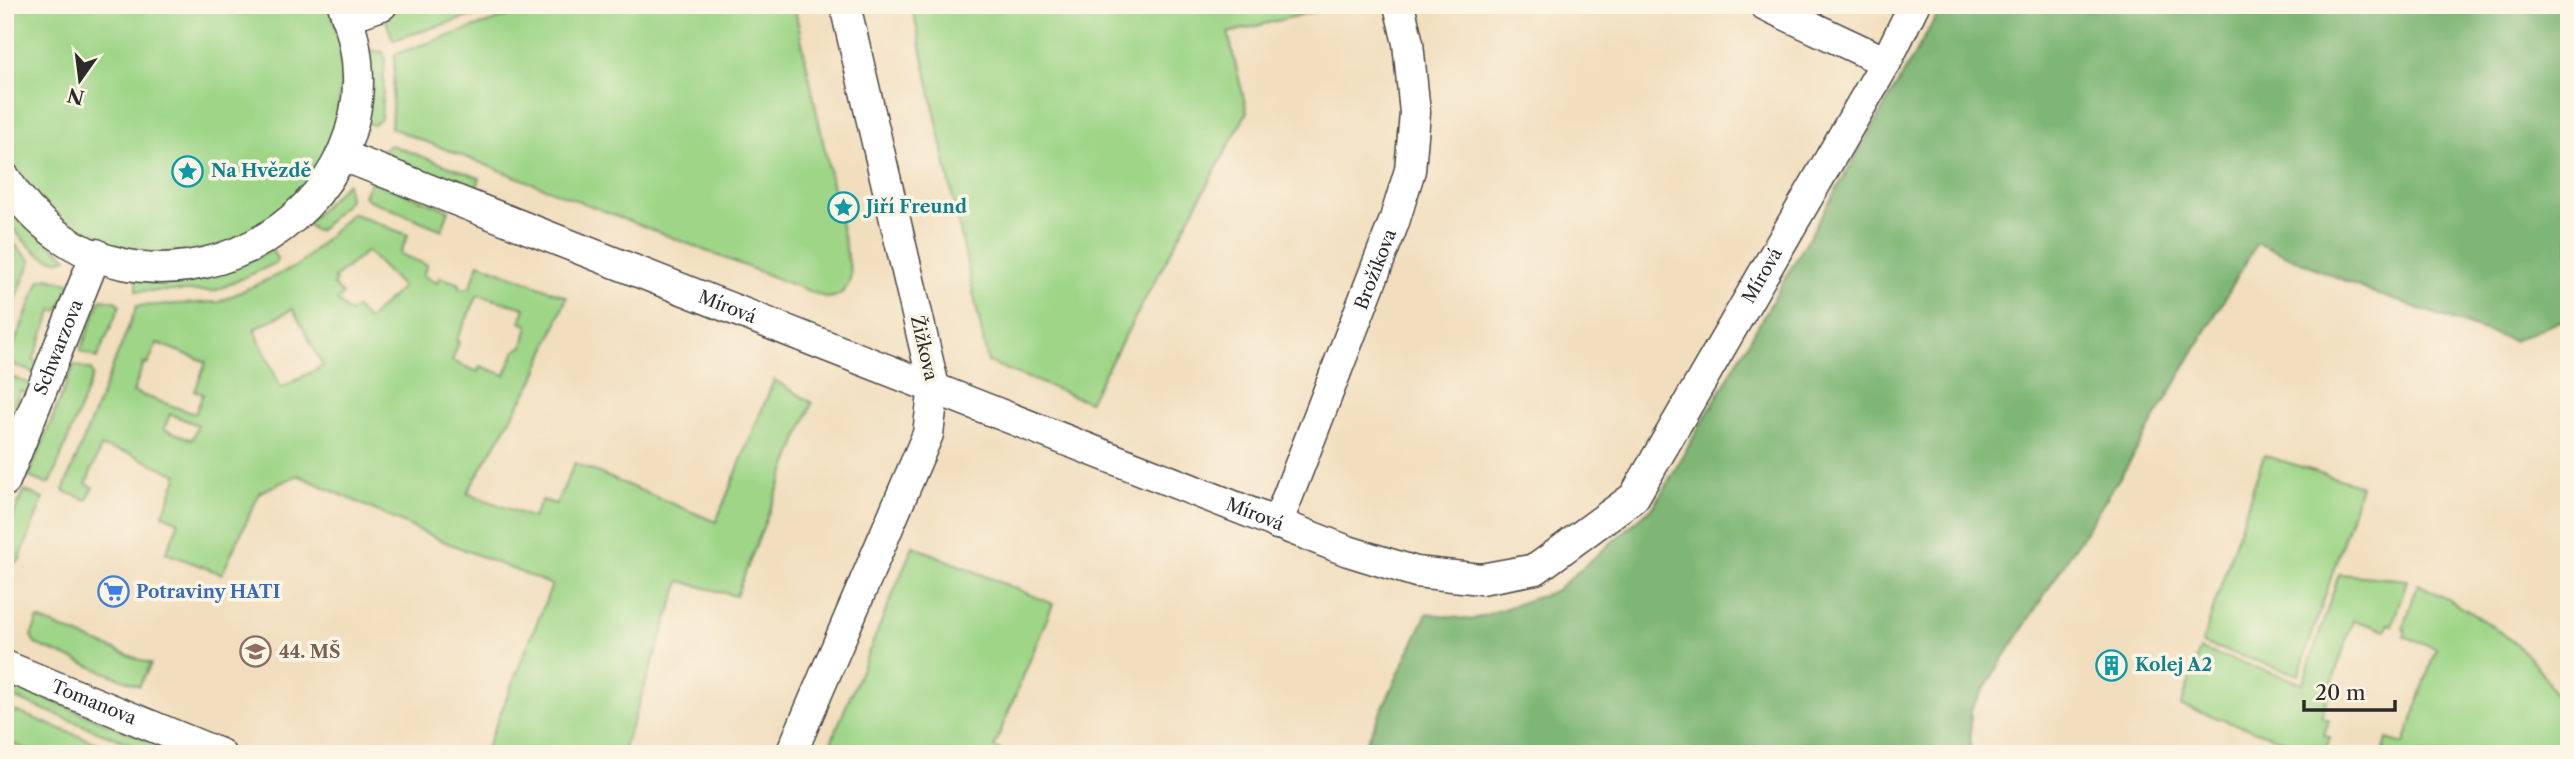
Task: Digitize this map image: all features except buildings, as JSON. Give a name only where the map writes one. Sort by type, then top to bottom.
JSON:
[{"type":"street","points":[[5,178],[27,207],[50,228],[96,254],[123,263],[165,268],[209,263],[241,253],[270,238],[296,218],[318,193],[341,155],[351,127],[357,87],[356,56],[345,11],[382,5]]},
{"type":"street","name":"Žižkova","points":[[791,754],[928,434],[934,387],[845,5]]},
{"type":"street","name":"Brožíkova","points":[[1277,524],[1394,222],[1410,170],[1415,114],[1408,43],[1399,5]]},
{"type":"street","points":[[1765,5],[1886,62]]},
{"type":"street","name":"Mírová","points":[[341,155],[1348,551],[1416,572],[1481,579],[1536,569],[1633,497],[1886,62],[1914,5]]},
{"type":"street","name":"Schwarzova","points":[[5,481],[96,254]]},
{"type":"street","name":"Tomanova","points":[[5,666],[220,754]]},
{"type":"green space","name":"Na Hvězdě","points":[[5,5],[328,5],[340,47],[341,90],[336,119],[313,174],[278,214],[234,240],[185,252],[133,249],[84,232],[40,200],[5,152]]},
{"type":"green space","points":[[412,5],[496,5],[497,8],[393,40],[384,15]]},
{"type":"green space","points":[[540,5],[794,5],[851,273],[844,291],[827,298],[391,128],[395,54]]},
{"type":"green space","points":[[912,5],[1341,5],[1228,33],[1247,112],[1089,402],[988,362]]},
{"type":"green space","points":[[1943,5],[2569,5],[2569,317],[2513,341],[2371,292],[2257,243],[2129,463],[1971,709],[1970,754],[1361,754],[1427,613],[1471,620],[1555,591],[1654,506]]},
{"type":"green space","points":[[367,50],[383,52],[385,57],[381,119],[373,125],[364,122]]},
{"type":"green space","points":[[391,145],[480,178],[475,192],[382,155],[384,148]]},
{"type":"green space","points":[[371,181],[449,210],[442,230],[367,199],[364,196]]},
{"type":"green space","points":[[347,183],[349,200],[319,231],[314,230],[307,223]]},
{"type":"green space","points":[[5,200],[26,223],[67,258],[49,259],[25,242],[5,220]]},
{"type":"green space","points":[[352,213],[408,235],[400,254],[427,265],[423,276],[437,283],[440,277],[460,284],[459,288],[470,288],[479,263],[567,297],[533,381],[467,493],[533,518],[542,500],[556,504],[575,463],[716,522],[774,380],[812,403],[736,596],[680,581],[622,754],[484,754],[552,585],[438,539],[298,475],[260,492],[222,574],[166,553],[179,522],[163,515],[178,475],[129,453],[101,447],[86,484],[93,487],[87,500],[63,491],[137,306],[219,302],[299,265]],"holes":[[[367,251],[402,287],[368,320],[356,308],[350,313],[337,301],[343,294],[333,284],[336,280],[334,278]],[[478,295],[525,308],[520,322],[528,325],[523,346],[515,351],[505,375],[480,366],[478,372],[452,361],[459,342],[456,341]],[[293,309],[323,366],[281,388],[254,329]],[[157,343],[206,362],[195,391],[203,394],[195,414],[133,392],[144,363],[148,364]],[[170,414],[198,425],[192,440],[164,429]]]},
{"type":"green space","points":[[5,235],[31,261],[5,326]]},
{"type":"green space","points":[[272,250],[277,258],[276,263],[215,291],[136,291],[136,279],[206,274],[255,259]]},
{"type":"green space","points":[[48,278],[72,284],[58,311],[53,309],[33,360],[39,363],[38,374],[13,365],[10,354],[40,280]]},
{"type":"green space","points":[[101,299],[116,301],[120,306],[97,358],[80,351]]},
{"type":"green space","points":[[74,365],[91,370],[93,375],[51,482],[46,484],[29,477]]},
{"type":"green space","points":[[6,375],[33,385],[28,393],[20,391],[5,428]]},
{"type":"green space","points":[[2264,455],[2361,486],[2299,675],[2202,643]]},
{"type":"green space","points":[[24,490],[43,499],[19,561],[12,564],[5,562],[5,536]]},
{"type":"green space","points":[[913,546],[1053,604],[994,747],[1009,754],[826,754]]},
{"type":"green space","points":[[2339,574],[2407,580],[2392,625],[2388,624],[2386,630],[2353,620],[2321,717],[2329,720],[2324,735],[2330,737],[2325,754],[2181,706],[2200,649],[2303,683]]},
{"type":"green space","points":[[2418,584],[2485,621],[2524,652],[2553,692],[2563,716],[2566,754],[2383,754],[2387,739],[2404,744],[2436,648],[2404,636],[2406,630],[2403,629]]},
{"type":"green space","points":[[38,619],[151,664],[139,686],[35,644],[31,636]]},
{"type":"green space","points":[[5,682],[183,754],[155,754],[5,694]]},
{"type":"green space","points":[[5,707],[124,754],[38,754],[5,741]]},
{"type":"place","name":"Na Hvězdě","points":[[188,171]]},
{"type":"place","name":"Jiří Freund","points":[[843,207]]},
{"type":"place","name":"Potraviny HATI","points":[[113,592]]},
{"type":"place","name":"44. MŠ","points":[[256,652]]},
{"type":"place","name":"Kolej A2","points":[[2112,665]]}]
